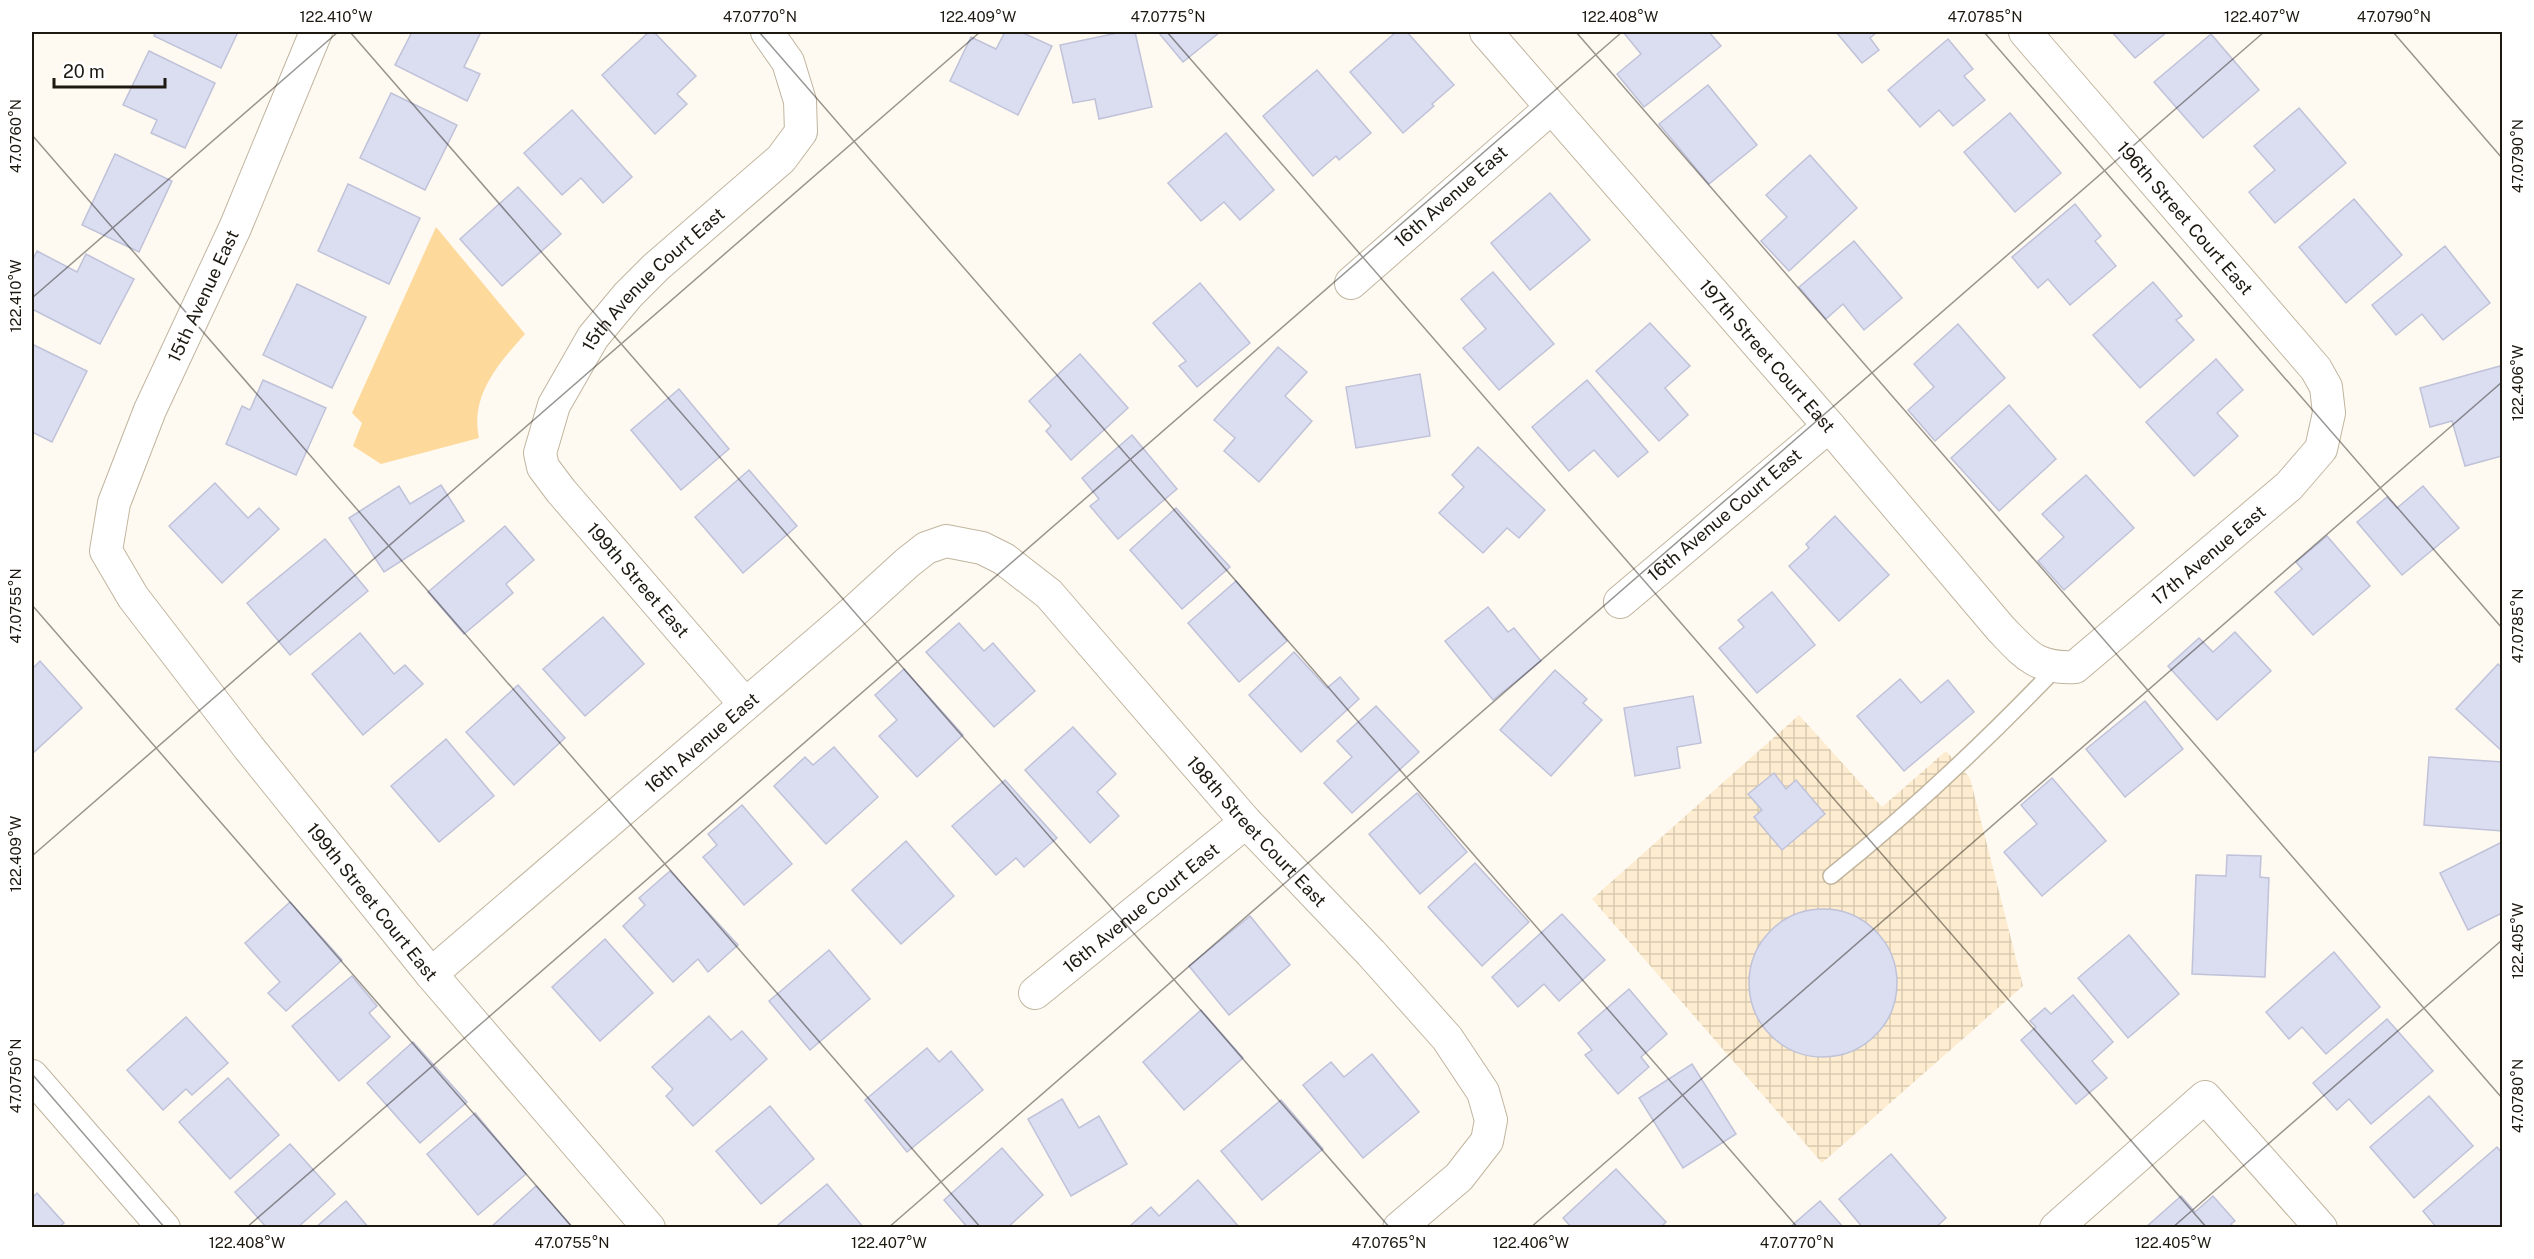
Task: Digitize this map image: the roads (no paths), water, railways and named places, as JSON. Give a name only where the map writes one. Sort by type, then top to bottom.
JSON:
[{"type":"street","name":"15th Avenue East","points":[[112,564],[106,551],[114,503],[150,410],[235,228],[316,32]]},
{"type":"street","name":"15th Avenue Court East","points":[[540,453],[554,405],[600,328],[656,267],[781,159],[801,132],[800,100],[788,62],[767,32]]},
{"type":"street","name":"197th Street Court East","points":[[1486,32],[1829,426],[2001,629],[2029,658],[2056,668]]},
{"type":"street","name":"196th Street Court East","points":[[2025,32],[2316,369],[2326,387],[2329,412]]},
{"type":"street","name":"16th Avenue East","points":[[1351,283],[1551,108]]},
{"type":"street","name":"17th Avenue East","points":[[2056,668],[2075,667],[2289,486],[2321,449],[2329,412]]},
{"type":"street","name":"16th Avenue Court East","points":[[1620,602],[1829,426]]},
{"type":"street","name":"199th Street East","points":[[540,453],[543,467],[561,491],[744,703]]},
{"type":"street","name":"16th Avenue East","points":[[431,974],[850,614],[907,562],[926,548],[946,541],[982,548]]},
{"type":"street","name":"198th Street Court East","points":[[982,548],[1004,559],[1049,594],[1246,822],[1371,953],[1447,1038],[1483,1092],[1491,1120],[1487,1141],[1459,1177],[1399,1227]]},
{"type":"street","name":"199th Street Court East","points":[[112,564],[134,597],[249,748],[431,974],[649,1227]]},
{"type":"street","name":"16th Avenue Court East","points":[[1035,993],[1246,822]]},
{"type":"street","points":[[32,1076],[164,1227]]},
{"type":"street","points":[[2056,1227],[2205,1097],[2320,1227]]},
{"type":"lane","points":[[1832,876],[1882,836],[1986,741],[2056,668]]}]
